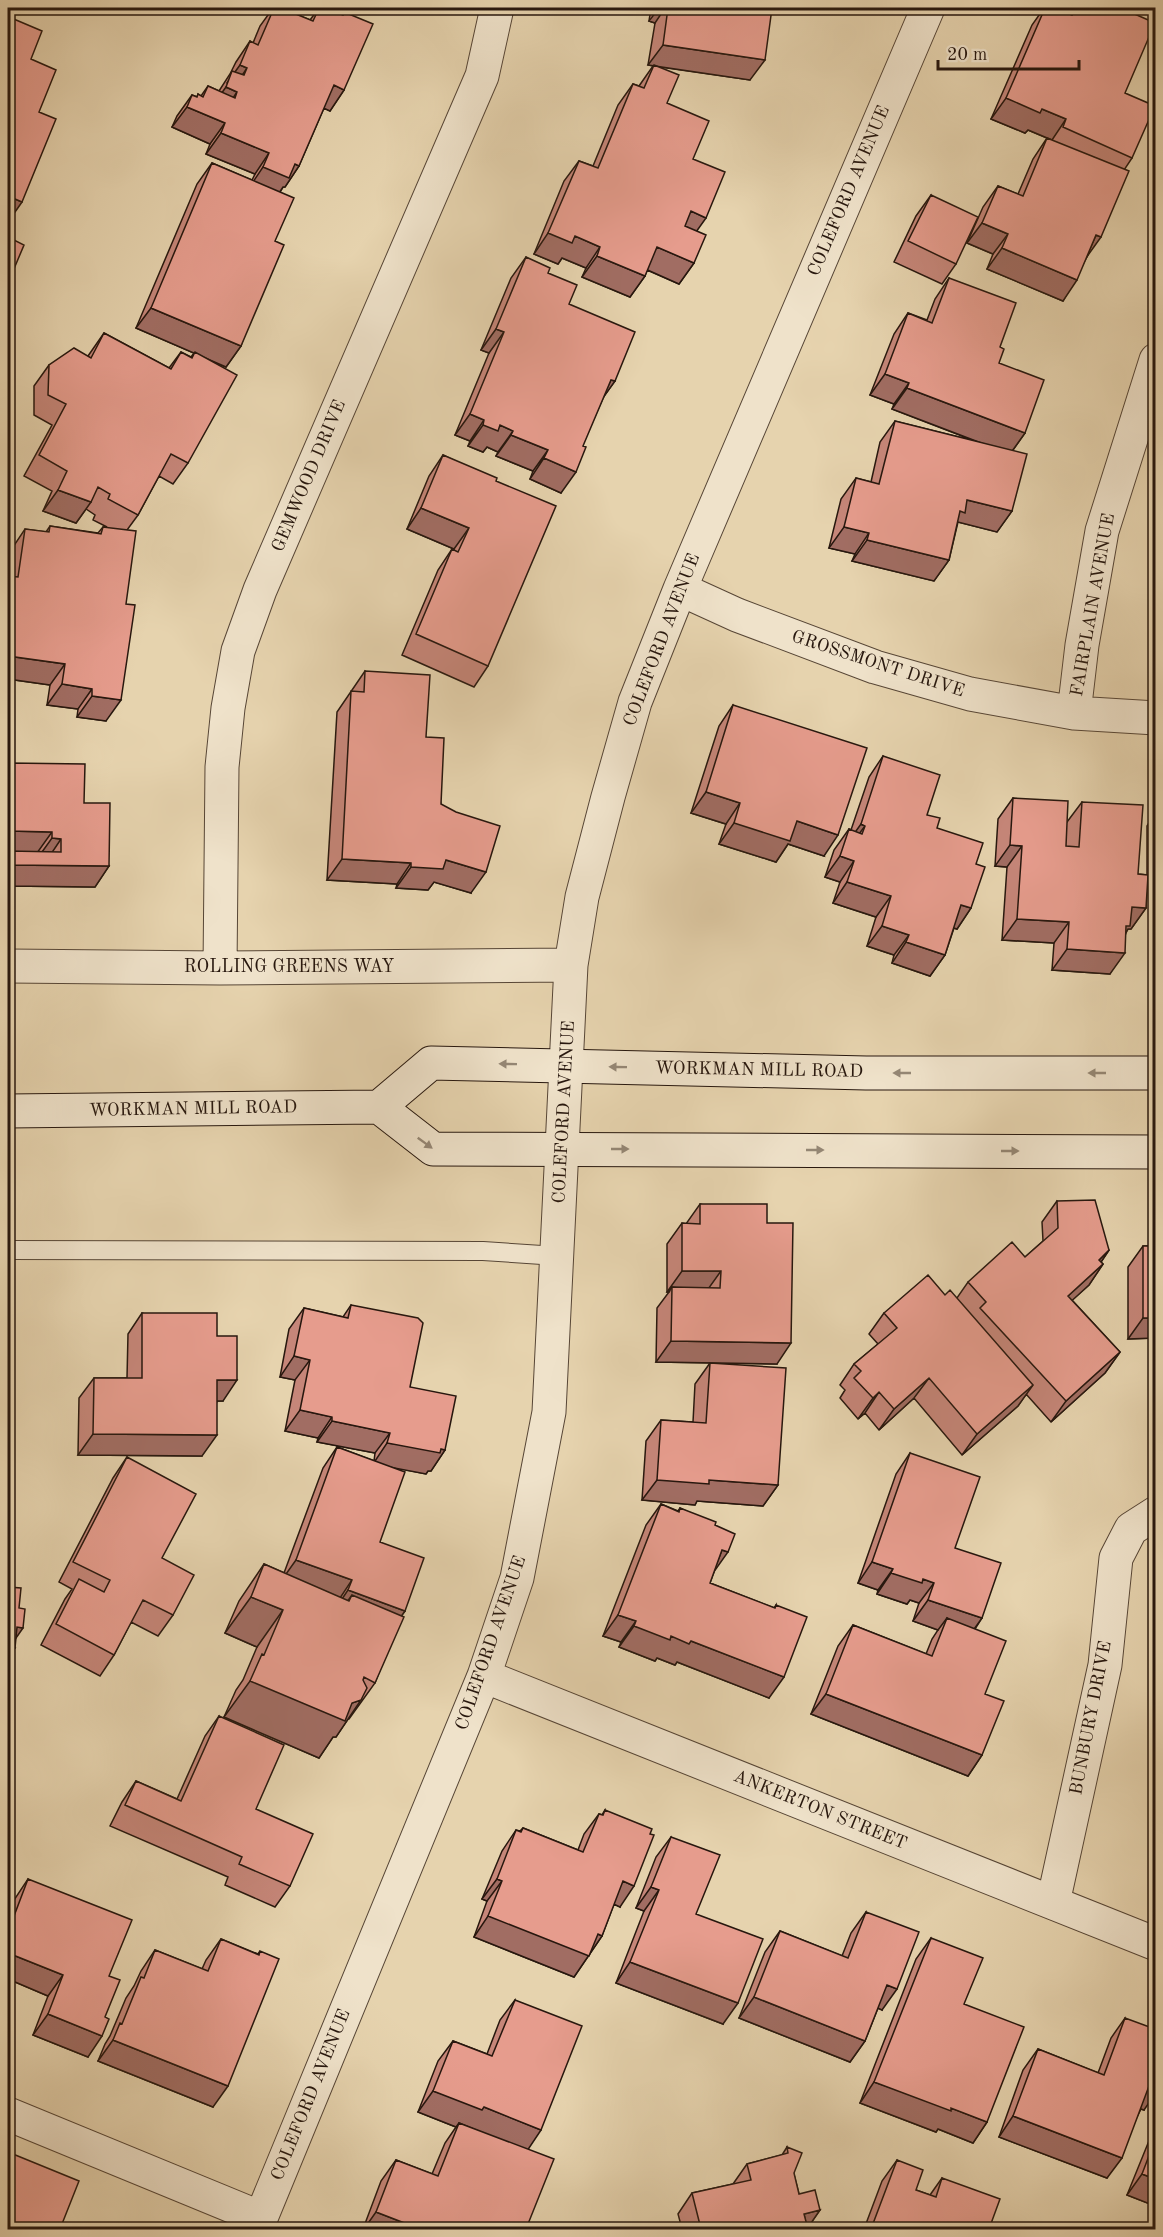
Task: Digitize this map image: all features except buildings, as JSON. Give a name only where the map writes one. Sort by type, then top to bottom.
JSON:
[{"type":"street","name":"GEMWOOD DRIVE","points":[[220,968],[222,767],[228,708],[238,651],[260,590],[482,76],[497,8]]},
{"type":"street","name":"COLEFORD AVENUE","points":[[258,2224],[484,1676],[517,1578],[549,1412],[571,965],[582,897],[635,702],[680,589],[928,8]]},
{"type":"street","name":"FAIRPLAIN AVENUE","points":[[1074,713],[1082,645],[1102,531],[1155,360]]},
{"type":"street","name":"GROSSMONT DRIVE","points":[[680,589],[737,615],[875,667],[970,694],[1074,713],[1155,718]]},
{"type":"street","name":"ROLLING GREENS WAY","points":[[8,966],[220,968],[571,965]]},
{"type":"street","name":"WORKMAN MILL ROAD","points":[[8,1111],[379,1107],[431,1063],[866,1073],[1155,1073]]},
{"type":"street","points":[[379,1107],[433,1149],[1155,1152]]},
{"type":"street","name":"BUNBURY DRIVE","points":[[1053,1903],[1105,1665],[1116,1558],[1131,1529],[1155,1513]]},
{"type":"street","name":"ANKERTON STREET","points":[[484,1676],[1155,1944]]},
{"type":"street","points":[[8,2115],[258,2224]]},
{"type":"lane","points":[[8,1250],[483,1251],[557,1256]]}]
